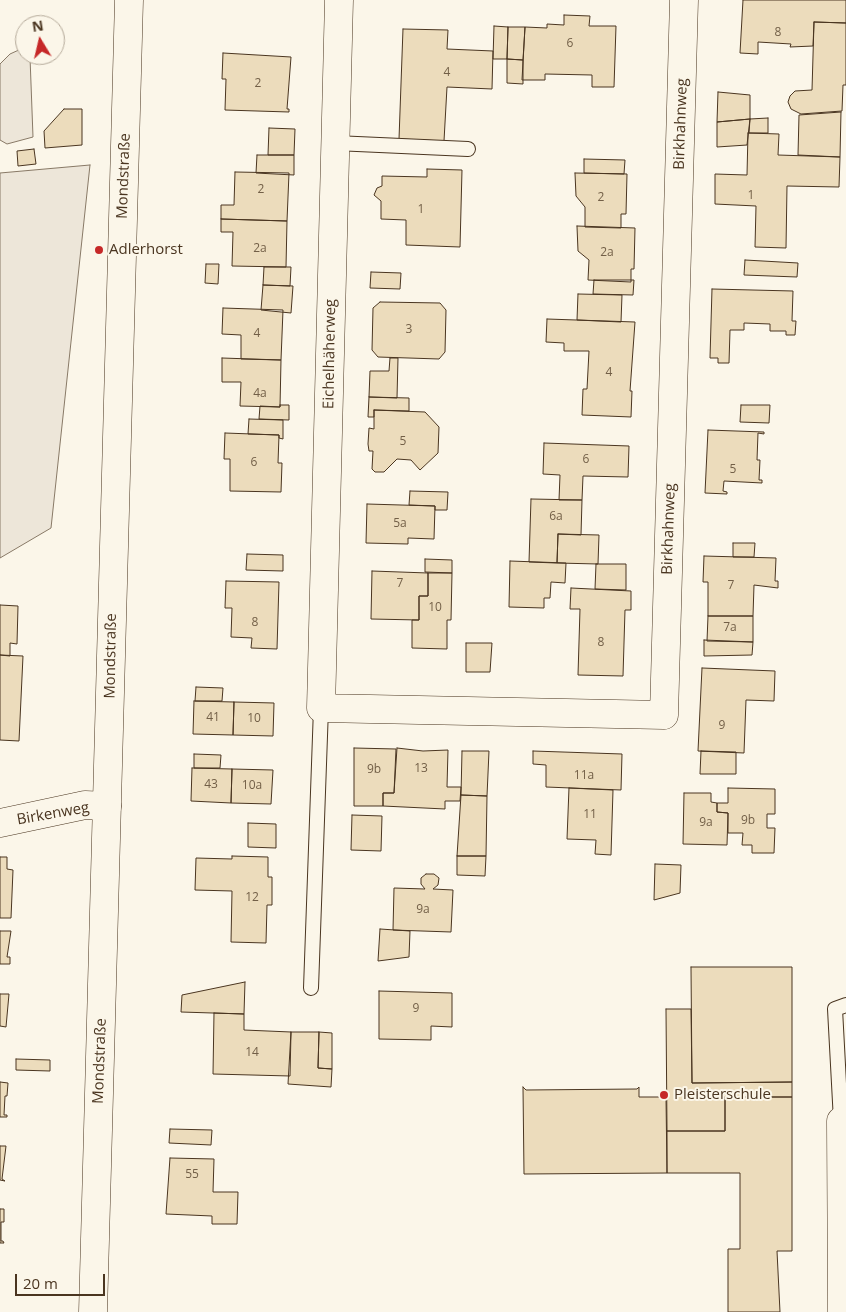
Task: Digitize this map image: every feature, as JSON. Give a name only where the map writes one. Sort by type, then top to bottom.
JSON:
[{"type":"street","name":"Mondstraße","points":[[93,1312],[129,0]]},
{"type":"street","name":"Eichelhäherweg","points":[[321,708],[339,0]]},
{"type":"street","name":"Birkhahnweg","points":[[321,708],[664,715],[684,0]]},
{"type":"street","name":"Birkenweg","points":[[0,824],[85,806],[107,806]]},
{"type":"street","points":[[841,1121],[842,1312]]},
{"type":"lane","points":[[335,143],[468,149]]},
{"type":"lane","points":[[311,988],[321,708]]},
{"type":"lane","points":[[841,1121],[835,1009],[846,1005]]},
{"type":"shaded area","points":[[15,52],[15,65],[30,65],[33,137],[7,144],[0,140],[0,64]]},
{"type":"shaded area","points":[[90,165],[51,528],[0,558],[0,173]]},
{"type":"building","points":[[743,0],[846,0],[846,23],[814,22],[813,46],[790,47],[791,44],[758,42],[758,54],[740,53]]},
{"type":"building","points":[[564,15],[590,16],[589,26],[616,26],[614,87],[592,87],[592,75],[545,74],[545,80],[522,80],[525,27],[547,28],[547,24],[564,25]]},
{"type":"building","points":[[814,22],[846,23],[846,85],[843,85],[842,111],[801,114],[791,109],[788,102],[790,96],[795,91],[812,90]]},
{"type":"building","points":[[494,26],[508,27],[507,59],[493,59]]},
{"type":"building","points":[[508,27],[525,27],[523,60],[507,59]]},
{"type":"building","points":[[403,29],[448,30],[447,49],[493,51],[492,89],[447,87],[444,141],[399,139]]},
{"type":"building","points":[[223,53],[291,57],[287,109],[289,109],[289,112],[225,110],[226,79],[222,79]]},
{"type":"building","points":[[507,59],[523,60],[523,84],[507,83]]},
{"type":"building","points":[[718,92],[750,95],[750,119],[717,122]]},
{"type":"building","points":[[64,109],[82,109],[82,145],[45,148],[44,131]]},
{"type":"building","points":[[841,112],[840,157],[798,155],[799,115]]},
{"type":"building","points":[[768,118],[768,133],[749,133],[750,119]]},
{"type":"building","points":[[750,119],[747,145],[717,147],[717,122]]},
{"type":"building","points":[[269,128],[295,129],[294,155],[268,155]]},
{"type":"building","points":[[748,133],[779,134],[778,155],[840,157],[839,187],[787,186],[786,248],[755,247],[756,206],[715,204],[715,174],[747,175]]},
{"type":"building","points":[[34,149],[36,164],[18,166],[17,151]]},
{"type":"building","points":[[257,155],[294,155],[294,175],[256,173]]},
{"type":"building","points":[[584,159],[625,160],[624,174],[584,173]]},
{"type":"building","points":[[427,169],[462,170],[460,247],[406,245],[406,220],[381,219],[381,201],[374,195],[377,188],[382,186],[382,176],[427,177]]},
{"type":"building","points":[[235,172],[289,173],[287,221],[221,219],[221,205],[234,205]]},
{"type":"building","points":[[575,173],[627,174],[626,214],[621,214],[621,228],[585,227],[585,207],[576,196]]},
{"type":"building","points":[[221,219],[287,221],[286,267],[232,266],[233,232],[221,232]]},
{"type":"building","points":[[577,226],[635,228],[634,269],[631,269],[631,282],[588,280],[589,260],[578,251]]},
{"type":"building","points":[[745,260],[798,263],[797,277],[744,275]]},
{"type":"building","points":[[206,264],[219,264],[218,284],[205,283]]},
{"type":"building","points":[[264,267],[291,267],[290,286],[263,285]]},
{"type":"building","points":[[371,272],[401,273],[400,289],[370,288]]},
{"type":"building","points":[[594,280],[634,280],[633,295],[593,294]]},
{"type":"building","points":[[263,285],[293,286],[291,313],[261,310]]},
{"type":"building","points":[[712,289],[793,291],[792,321],[796,321],[795,335],[786,335],[786,331],[770,331],[770,324],[744,323],[744,330],[730,330],[729,363],[718,363],[718,358],[710,358]]},
{"type":"building","points":[[578,294],[622,295],[621,322],[577,320]]},
{"type":"building","points":[[380,302],[440,303],[446,310],[445,352],[439,359],[378,357],[372,350],[373,308]]},
{"type":"building","points":[[223,308],[283,310],[281,360],[241,359],[241,335],[222,334]]},
{"type":"building","points":[[547,319],[635,322],[630,391],[632,391],[631,417],[582,415],[583,389],[587,389],[589,351],[564,351],[564,343],[546,342]]},
{"type":"building","points":[[222,358],[281,360],[280,407],[240,406],[241,382],[222,382]]},
{"type":"building","points":[[390,358],[398,358],[397,398],[369,397],[370,371],[389,371]]},
{"type":"building","points":[[369,397],[409,398],[409,411],[374,410],[374,417],[368,417]]},
{"type":"building","points":[[280,405],[289,405],[289,420],[259,419],[260,406],[280,407]]},
{"type":"building","points":[[741,405],[770,405],[769,423],[740,422]]},
{"type":"building","points":[[374,410],[425,412],[439,427],[438,453],[420,470],[411,460],[397,459],[384,472],[375,472],[372,469],[373,451],[369,451],[368,444],[369,428],[374,429]]},
{"type":"building","points":[[249,419],[283,420],[283,439],[279,438],[279,435],[248,434]]},
{"type":"building","points":[[708,430],[764,432],[764,434],[758,433],[757,460],[760,460],[759,480],[762,480],[762,483],[724,481],[723,491],[727,492],[727,494],[705,493]]},
{"type":"building","points":[[225,433],[279,435],[278,463],[282,463],[281,492],[230,491],[230,459],[224,459]]},
{"type":"building","points":[[544,443],[629,446],[628,477],[583,476],[582,500],[559,500],[560,475],[543,474]]},
{"type":"building","points":[[410,491],[448,492],[447,510],[435,510],[435,506],[409,505]]},
{"type":"building","points":[[531,499],[582,500],[581,535],[558,534],[557,563],[529,562]]},
{"type":"building","points":[[367,504],[435,506],[434,539],[408,538],[408,544],[366,543]]},
{"type":"building","points":[[558,534],[599,535],[598,564],[557,563]]},
{"type":"building","points":[[733,543],[755,543],[754,557],[733,557]]},
{"type":"building","points":[[247,554],[283,555],[283,571],[246,570]]},
{"type":"building","points":[[704,556],[776,558],[775,581],[778,581],[778,588],[754,585],[753,616],[708,616],[708,582],[703,582]]},
{"type":"building","points":[[425,559],[452,560],[452,573],[425,572]]},
{"type":"building","points":[[510,561],[566,563],[565,583],[551,582],[550,598],[544,598],[544,608],[509,607]]},
{"type":"building","points":[[596,564],[626,564],[626,590],[595,589]]},
{"type":"building","points":[[372,571],[428,573],[428,596],[419,596],[419,620],[371,619]]},
{"type":"building","points":[[428,573],[452,573],[451,620],[447,620],[447,649],[412,648],[412,620],[419,620],[419,596],[428,596]]},
{"type":"building","points":[[226,581],[279,582],[277,649],[251,648],[252,638],[231,637],[232,608],[225,608]]},
{"type":"building","points":[[571,588],[631,591],[631,610],[625,610],[623,676],[578,675],[580,609],[570,609]]},
{"type":"building","points":[[0,605],[18,606],[17,644],[10,643],[10,656],[0,655]]},
{"type":"building","points":[[708,616],[753,616],[753,642],[707,641]]},
{"type":"building","points":[[704,640],[753,642],[752,655],[704,656]]},
{"type":"building","points":[[466,643],[492,643],[490,672],[466,672]]},
{"type":"building","points":[[0,655],[23,656],[19,741],[0,740]]},
{"type":"building","points":[[702,668],[775,671],[774,701],[746,700],[744,753],[698,751]]},
{"type":"building","points":[[196,687],[223,688],[222,701],[195,701]]},
{"type":"building","points":[[194,701],[234,702],[233,735],[193,734]]},
{"type":"building","points":[[234,702],[274,703],[273,736],[233,735]]},
{"type":"building","points":[[354,748],[396,749],[394,793],[383,793],[383,806],[354,806]]},
{"type":"building","points":[[397,748],[423,751],[448,750],[447,787],[461,787],[460,801],[445,801],[445,809],[383,806],[383,793],[394,793]]},
{"type":"building","points":[[462,751],[489,751],[487,796],[461,795]]},
{"type":"building","points":[[533,751],[622,754],[621,790],[546,787],[546,765],[533,764]]},
{"type":"building","points":[[701,751],[736,752],[736,774],[700,774]]},
{"type":"building","points":[[194,754],[221,755],[220,768],[194,768]]},
{"type":"building","points":[[192,768],[232,769],[231,803],[191,801]]},
{"type":"building","points":[[232,769],[273,770],[271,804],[231,803]]},
{"type":"building","points":[[569,788],[613,790],[611,855],[595,854],[596,840],[567,839]]},
{"type":"building","points":[[728,788],[775,789],[775,814],[767,814],[767,828],[775,828],[774,853],[752,853],[752,845],[742,845],[743,833],[728,833],[728,813],[717,812],[717,803],[728,803]]},
{"type":"building","points":[[684,793],[711,793],[711,802],[717,803],[717,812],[728,813],[727,845],[683,844]]},
{"type":"building","points":[[461,795],[487,796],[486,856],[457,856]]},
{"type":"building","points":[[352,815],[382,816],[381,851],[351,850]]},
{"type":"building","points":[[248,823],[276,824],[276,848],[248,847]]},
{"type":"building","points":[[232,856],[268,857],[268,877],[272,877],[272,905],[267,905],[266,943],[231,942],[232,891],[195,890],[196,858],[232,859]]},
{"type":"building","points":[[457,856],[486,856],[485,876],[457,875]]},
{"type":"building","points":[[0,857],[7,857],[7,869],[13,870],[11,918],[0,918]]},
{"type":"building","points":[[655,864],[681,865],[680,893],[654,900]]},
{"type":"building","points":[[426,874],[434,874],[439,878],[438,885],[433,889],[453,890],[451,932],[393,930],[394,888],[425,889],[421,884],[421,878]]},
{"type":"building","points":[[380,929],[410,931],[409,957],[378,961]]},
{"type":"building","points":[[0,931],[11,931],[7,957],[10,957],[10,964],[0,964]]},
{"type":"building","points":[[691,967],[792,967],[792,1082],[692,1083]]},
{"type":"building","points":[[245,982],[244,1014],[181,1012],[182,995]]},
{"type":"building","points":[[379,991],[452,993],[452,1027],[431,1026],[431,1040],[379,1039]]},
{"type":"building","points":[[0,994],[9,994],[6,1027],[0,1026]]},
{"type":"building","points":[[666,1009],[691,1009],[692,1083],[792,1082],[792,1097],[725,1097],[725,1131],[667,1131]]},
{"type":"building","points":[[214,1013],[244,1014],[244,1030],[291,1032],[290,1076],[213,1074]]},
{"type":"building","points":[[291,1032],[319,1032],[318,1068],[332,1069],[331,1087],[288,1084]]},
{"type":"building","points":[[319,1032],[332,1033],[332,1069],[318,1068]]},
{"type":"building","points":[[16,1059],[50,1060],[50,1071],[16,1070]]},
{"type":"building","points":[[0,1082],[8,1083],[4,1115],[7,1115],[7,1117],[0,1117]]},
{"type":"building","points":[[523,1087],[526,1090],[637,1089],[639,1087],[639,1097],[666,1097],[667,1173],[524,1174]]},
{"type":"building","points":[[725,1097],[792,1097],[792,1251],[777,1251],[780,1312],[728,1312],[728,1249],[740,1249],[740,1173],[667,1173],[667,1131],[725,1131]]},
{"type":"building","points":[[170,1129],[212,1130],[211,1145],[169,1143]]},
{"type":"building","points":[[0,1146],[6,1146],[2,1179],[5,1181],[0,1180]]},
{"type":"building","points":[[170,1158],[214,1159],[213,1192],[238,1192],[237,1224],[212,1224],[212,1216],[166,1214]]},
{"type":"building","points":[[0,1209],[4,1209],[4,1222],[1,1222],[1,1241],[4,1243],[0,1243]]},
{"type":"place","name":"Adlerhorst","points":[[99,250]]},
{"type":"place","name":"Pleisterschule","points":[[664,1095]]}]
